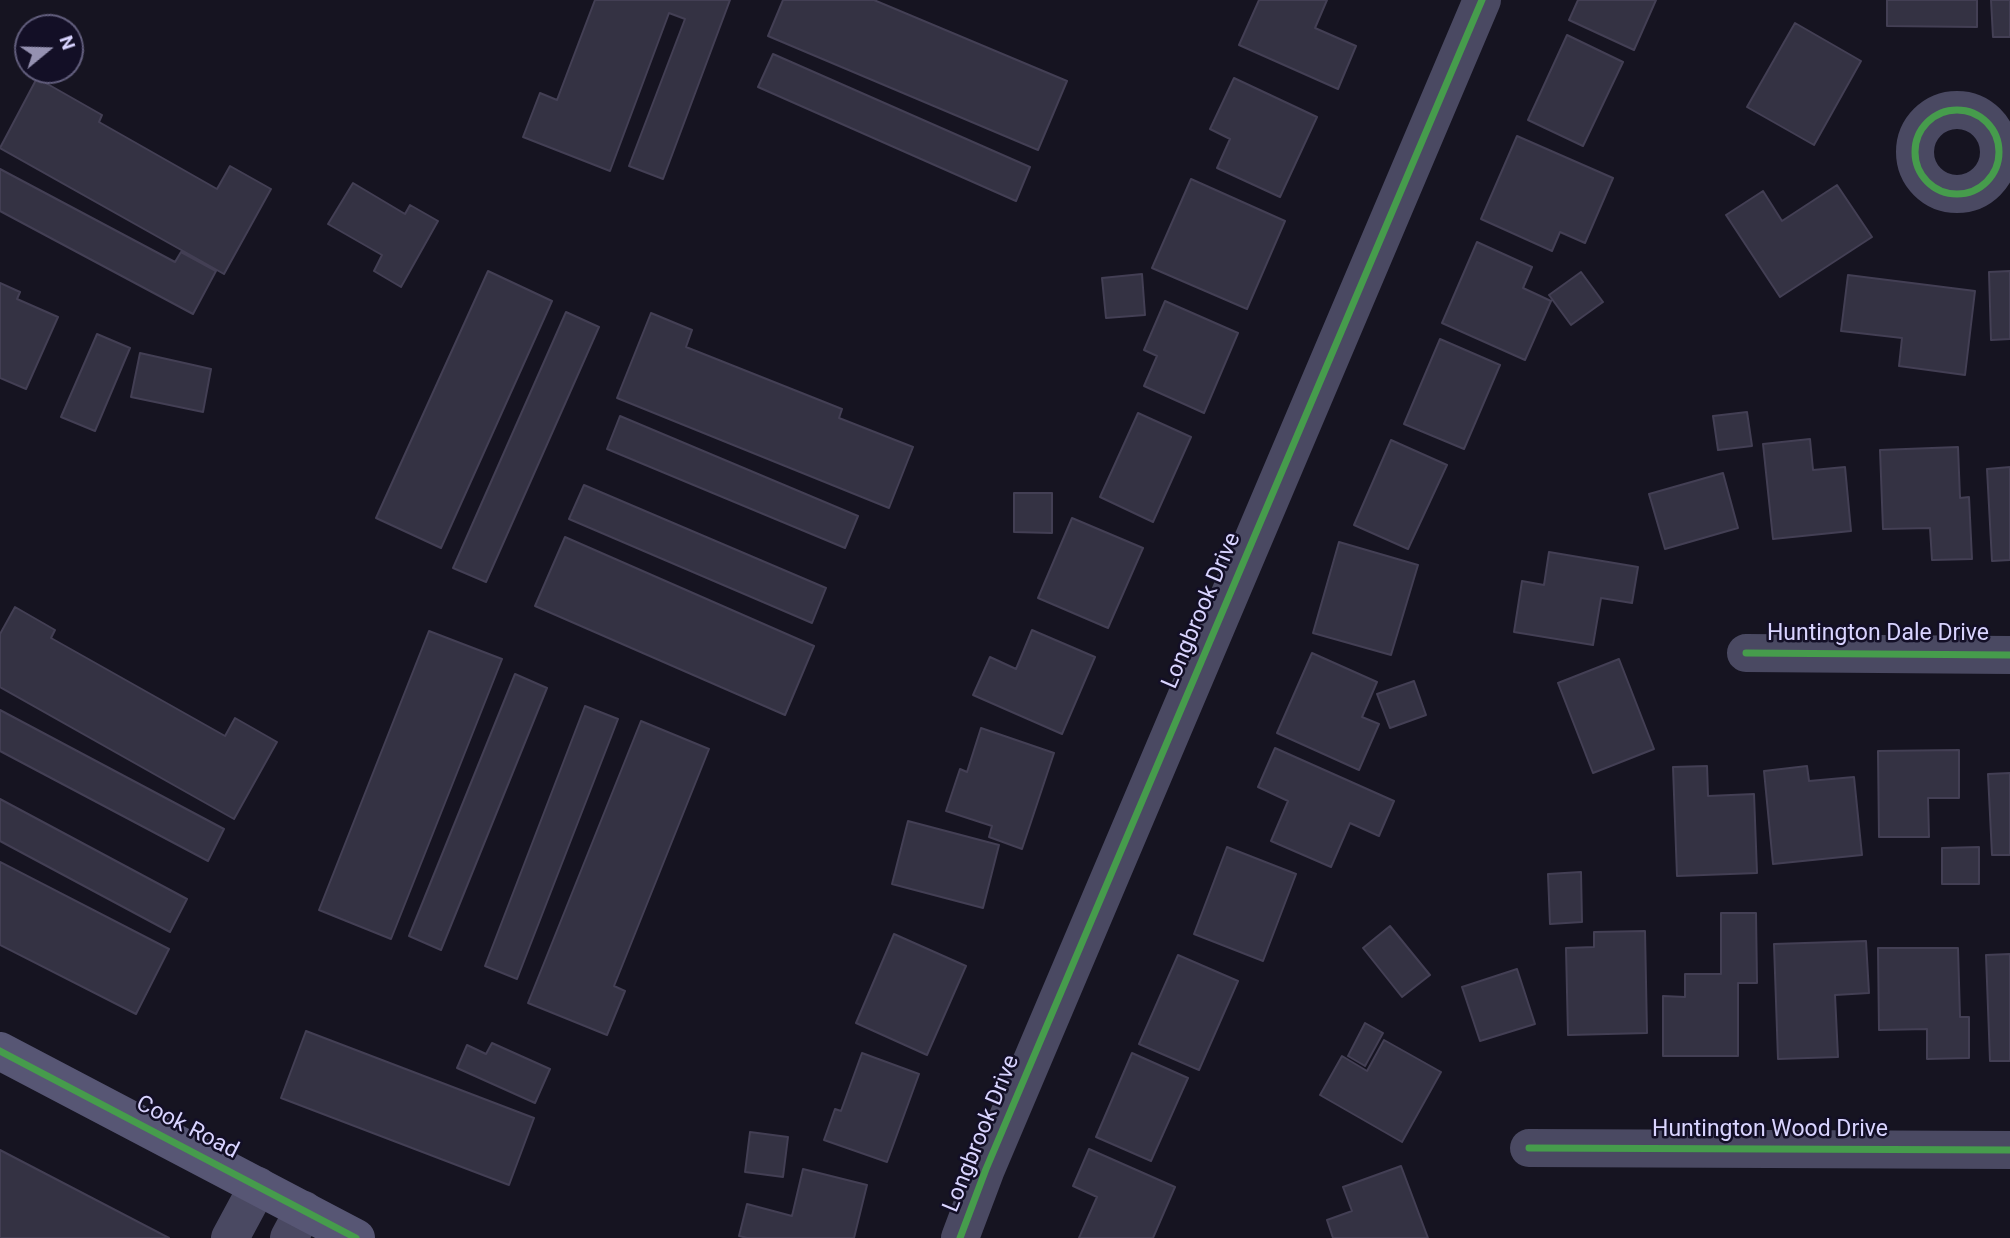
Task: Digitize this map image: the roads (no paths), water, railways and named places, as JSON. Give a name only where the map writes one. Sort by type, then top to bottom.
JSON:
[{"type":"street","name":"Longbrook Drive","points":[[960,1238],[986,1169],[1482,0]]},
{"type":"street","name":"Huntington Dale Drive","points":[[1746,653],[2010,655]]},
{"type":"street","name":"Cook Road","points":[[0,1051],[258,1186],[296,1224],[356,1238]]},
{"type":"street","name":"Huntington Wood Drive","points":[[1529,1148],[2010,1150]]},
{"type":"street","points":[[230,1238],[258,1186]]}]
